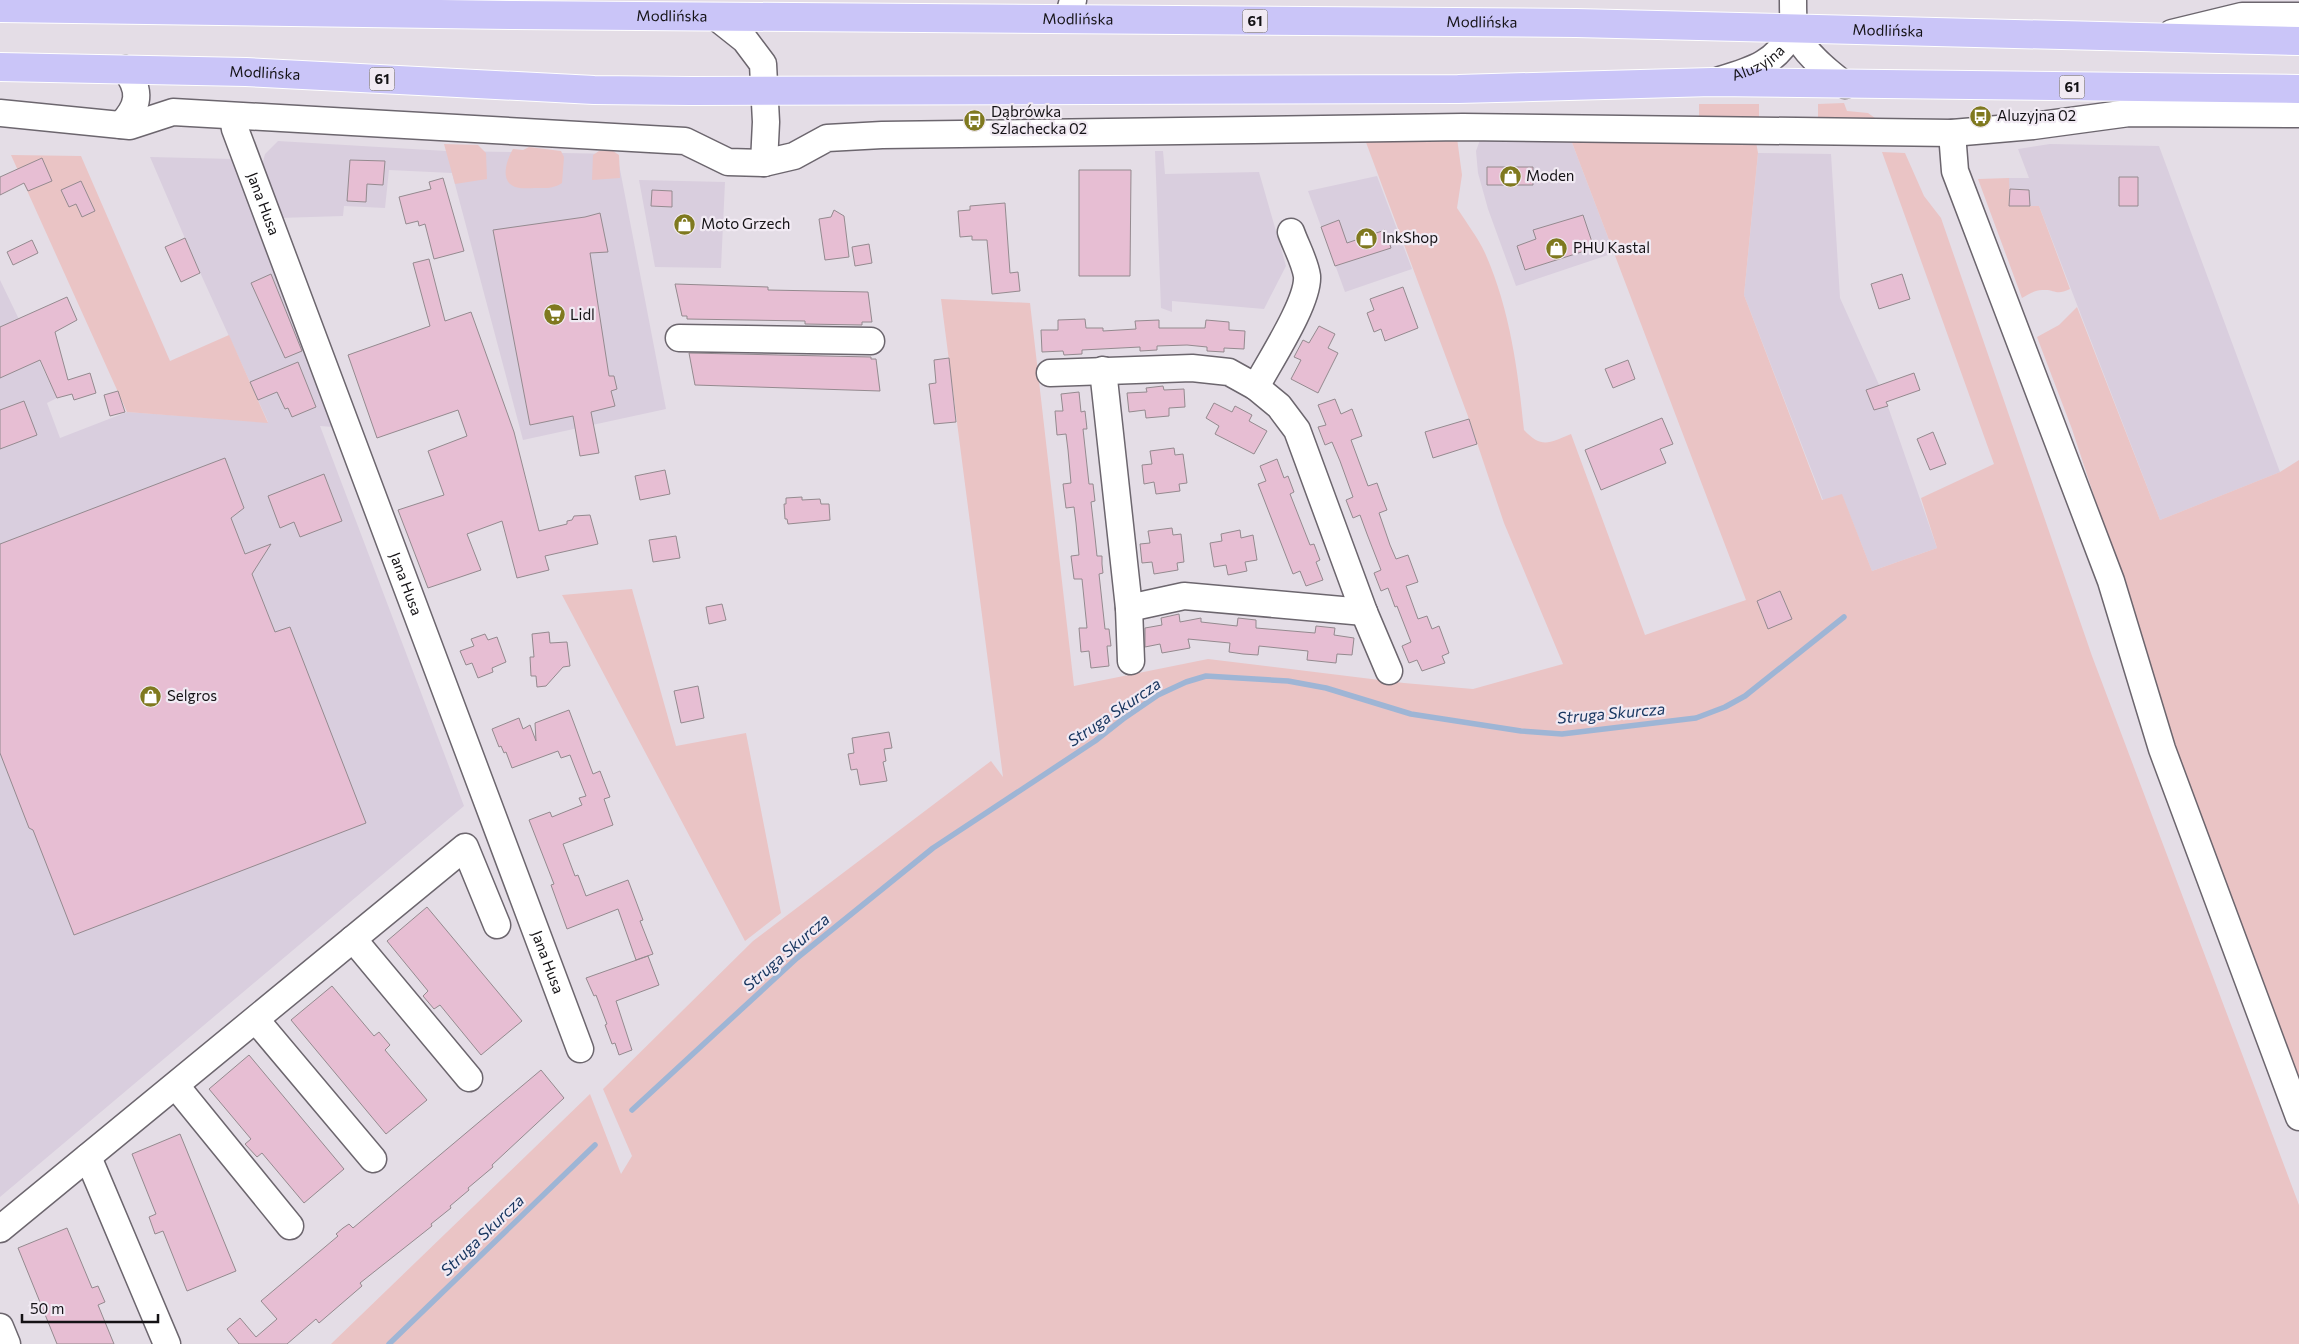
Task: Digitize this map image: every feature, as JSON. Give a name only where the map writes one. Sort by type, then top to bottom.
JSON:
[{"type":"main road","name":"Modlińska","points":[[0,8],[511,8],[716,17],[1070,9],[2299,41]]},
{"type":"main road","name":"Modlińska","points":[[0,67],[130,75],[246,72],[594,90],[1458,89],[1712,82],[2299,89]]},
{"type":"street","name":"Aluzyjna","points":[[1712,82],[1747,72],[1775,57],[1785,45],[1794,29],[1793,0]]},
{"type":"street","name":"Modlińska","points":[[2154,37],[2242,16],[2299,16]]},
{"type":"street","points":[[716,17],[746,40],[763,64],[766,122],[764,163]]},
{"type":"street","name":"Aluzyjna","points":[[1794,29],[1818,62],[1845,85]]},
{"type":"street","points":[[130,75],[173,112]]},
{"type":"street","points":[[121,125],[133,113],[137,98],[130,75]]},
{"type":"street","points":[[0,113],[130,126],[173,112],[233,117],[685,141],[728,162],[764,163],[794,156],[827,138],[891,135],[1453,127],[1952,133],[2033,126],[2129,113],[2299,114]]},
{"type":"street","name":"Jana Husa","points":[[233,117],[235,130],[580,1049]]},
{"type":"street","points":[[1952,133],[1956,171],[2111,581],[2162,749],[2299,1117]]},
{"type":"street","points":[[1256,387],[1295,316],[1304,293],[1307,276],[1292,232]]},
{"type":"street","points":[[679,338],[870,341]]},
{"type":"street","points":[[1050,373],[1192,368],[1229,372],[1256,387],[1279,406],[1296,430],[1364,612],[1389,671]]},
{"type":"street","points":[[1103,370],[1129,608],[1131,661]]},
{"type":"street","points":[[1129,608],[1184,596],[1364,612]]},
{"type":"street","points":[[0,1230],[465,847],[497,925]]},
{"type":"street","points":[[353,939],[469,1078]]},
{"type":"street","points":[[256,1020],[374,1159]]},
{"type":"street","points":[[176,1086],[290,1226]]},
{"type":"street","points":[[88,1156],[167,1344]]},
{"type":"street","points":[[0,1327],[7,1344]]},
{"type":"shaded area","points":[[1844,103],[1847,111],[1868,113],[1875,118],[1875,122],[1818,122],[1818,104]]},
{"type":"shaded area","points":[[1699,104],[1759,104],[1759,123],[1699,122]]},
{"type":"shaded area","points":[[1364,137],[1457,138],[1462,175],[1457,208],[1485,253],[1501,296],[1516,363],[1524,430],[1541,442],[1551,442],[1571,434],[1645,635],[1746,600],[1571,140],[1756,142],[1758,153],[1744,295],[1822,500],[1842,494],[1872,571],[1937,548],[1921,498],[1994,464],[1882,152],[1905,153],[1924,196],[1941,218],[2092,656],[2299,1205],[2299,1344],[331,1344],[590,1094],[621,1174],[632,1156],[603,1089],[753,941],[991,761],[1003,777],[941,299],[1030,303],[1074,686],[1208,659],[1404,683],[1473,689],[1563,664],[1504,523],[1469,419]]},
{"type":"shaded area","points":[[1480,140],[1571,140],[1614,253],[1516,286],[1488,209],[1478,173],[1476,151]]},
{"type":"shaded area","points":[[278,141],[446,151],[617,154],[666,409],[523,440],[452,173],[389,170],[385,208],[344,206],[343,216],[279,218],[258,163],[263,162],[265,154]]},
{"type":"shaded area","points":[[444,144],[478,145],[486,153],[487,179],[455,184]]},
{"type":"shaded area","points":[[2050,144],[2159,146],[2280,472],[2160,520],[2039,206],[2009,206],[2009,178],[2029,178],[2018,149]]},
{"type":"shaded area","points":[[529,147],[561,151],[564,157],[562,183],[546,188],[520,188],[510,184],[507,180],[506,170],[513,149],[523,150]]},
{"type":"shaded area","points":[[599,151],[613,151],[619,155],[620,178],[592,180],[593,155]]},
{"type":"shaded area","points":[[1155,151],[1163,151],[1165,174],[1259,172],[1286,266],[1264,309],[1172,301],[1172,312],[1161,308]]},
{"type":"shaded area","points":[[1758,153],[1831,154],[1840,298],[1885,398],[1937,548],[1872,571],[1842,495],[1823,500],[1744,295]]},
{"type":"shaded area","points":[[11,155],[81,156],[170,361],[229,335],[268,423],[127,412]]},
{"type":"shaded area","name":"Selgros","points":[[150,157],[234,159],[333,427],[320,426],[464,806],[0,1197],[0,280],[57,398],[47,403],[60,438],[127,412],[268,422]]},
{"type":"shaded area","points":[[1377,176],[1412,269],[1345,292],[1308,191]]},
{"type":"shaded area","points":[[2009,178],[2010,206],[2039,206],[2070,289],[2058,292],[2039,290],[2022,298],[1978,179]]},
{"type":"shaded area","name":"Moto Grzech","points":[[639,180],[725,182],[721,268],[655,267]]},
{"type":"shaded area","points":[[2077,307],[2160,520],[2280,472],[2299,460],[2299,1089],[2178,770],[2143,645],[2072,429],[2037,337],[2059,325]]},
{"type":"shaded area","points":[[632,589],[676,746],[746,733],[781,913],[745,941],[562,595]]},
{"type":"building","points":[[42,158],[52,181],[28,191],[24,183],[0,195],[0,177]]},
{"type":"building","points":[[350,160],[385,161],[383,185],[367,184],[366,202],[347,201]]},
{"type":"building","name":"Moden","points":[[1487,167],[1533,167],[1533,185],[1487,185]]},
{"type":"building","points":[[1079,170],[1131,170],[1130,276],[1079,276]]},
{"type":"building","points":[[2119,177],[2138,177],[2138,206],[2119,206]]},
{"type":"building","points":[[443,178],[464,251],[434,259],[425,224],[419,226],[418,221],[406,224],[399,197],[431,189],[429,182]]},
{"type":"building","points":[[81,181],[95,211],[82,217],[76,204],[69,207],[61,190]]},
{"type":"building","points":[[2010,189],[2029,190],[2030,206],[2009,206]]},
{"type":"building","points":[[652,190],[672,191],[672,207],[651,206]]},
{"type":"building","points":[[1005,203],[1010,273],[1018,272],[1020,291],[992,294],[987,240],[972,240],[972,236],[960,237],[958,211],[970,210],[970,206]]},
{"type":"building","points":[[834,210],[844,216],[849,257],[825,260],[819,219],[831,217]]},
{"type":"building","name":"Lidl","points":[[600,213],[608,252],[590,253],[609,376],[614,376],[617,389],[611,391],[615,406],[591,412],[599,453],[580,456],[573,416],[530,425],[493,230],[585,217]]},
{"type":"building","points":[[1583,215],[1594,248],[1525,270],[1517,246],[1536,239],[1533,230]]},
{"type":"building","points":[[1339,220],[1347,243],[1385,230],[1391,248],[1335,266],[1321,227]]},
{"type":"building","points":[[185,238],[200,273],[181,282],[165,247]]},
{"type":"building","points":[[32,240],[38,253],[13,265],[7,252]]},
{"type":"building","points":[[869,244],[872,263],[855,266],[852,247]]},
{"type":"building","points":[[429,259],[445,321],[471,312],[514,432],[539,531],[567,524],[567,521],[572,520],[574,516],[590,515],[598,544],[545,556],[549,570],[517,578],[502,521],[467,534],[481,570],[428,588],[398,510],[444,495],[428,451],[467,436],[458,410],[377,438],[348,355],[430,326],[413,263]]},
{"type":"building","points":[[271,274],[302,351],[285,358],[251,283]]},
{"type":"building","points":[[1902,274],[1910,299],[1879,309],[1871,284]]},
{"type":"building","points":[[675,284],[768,287],[768,290],[868,292],[872,322],[862,322],[862,325],[805,324],[805,321],[687,319],[687,316],[682,316]]},
{"type":"building","points":[[1403,287],[1418,328],[1385,341],[1381,329],[1374,332],[1367,313],[1374,310],[1370,299]]},
{"type":"building","points":[[67,297],[77,320],[55,332],[68,380],[90,373],[96,393],[74,400],[72,394],[57,398],[40,360],[0,378],[0,327]]},
{"type":"building","points":[[1085,319],[1086,328],[1103,328],[1103,331],[1136,329],[1135,321],[1159,320],[1159,328],[1205,328],[1206,320],[1229,322],[1229,330],[1245,331],[1244,349],[1224,348],[1224,352],[1207,351],[1207,347],[1187,345],[1157,346],[1157,350],[1140,351],[1140,347],[1082,350],[1082,354],[1064,355],[1063,351],[1042,352],[1041,330],[1058,330],[1058,320]]},
{"type":"building","points":[[1319,326],[1335,334],[1328,348],[1338,353],[1318,393],[1291,379],[1301,360],[1294,357],[1303,340],[1309,343]]},
{"type":"building","points":[[689,353],[871,357],[871,359],[876,359],[880,391],[695,385]]},
{"type":"building","points":[[949,358],[956,422],[934,424],[929,384],[936,383],[934,360]]},
{"type":"building","points":[[1628,360],[1635,379],[1613,388],[1605,369]]},
{"type":"building","points":[[298,362],[316,407],[292,417],[288,408],[285,409],[277,392],[258,400],[250,382]]},
{"type":"building","points":[[1914,373],[1920,390],[1886,402],[1888,406],[1874,410],[1866,390]]},
{"type":"building","points":[[1163,386],[1164,390],[1184,389],[1185,407],[1169,408],[1169,416],[1146,418],[1145,410],[1129,412],[1127,393],[1147,392],[1146,388]]},
{"type":"building","points":[[118,391],[125,412],[110,416],[104,395]]},
{"type":"building","points":[[1079,392],[1081,412],[1085,411],[1087,429],[1083,429],[1089,484],[1093,484],[1095,501],[1091,502],[1097,556],[1102,556],[1103,573],[1099,574],[1105,629],[1109,629],[1111,646],[1107,646],[1109,666],[1091,668],[1089,651],[1081,652],[1079,628],[1087,628],[1082,579],[1074,579],[1071,556],[1079,555],[1076,523],[1074,507],[1066,508],[1063,484],[1071,483],[1066,434],[1057,435],[1055,411],[1063,411],[1061,394]]},
{"type":"building","points":[[1335,399],[1341,414],[1352,409],[1362,436],[1351,440],[1368,486],[1377,483],[1387,510],[1379,513],[1396,559],[1408,555],[1418,582],[1406,586],[1418,619],[1427,616],[1432,629],[1439,626],[1449,653],[1442,656],[1445,663],[1422,671],[1417,660],[1409,663],[1402,646],[1411,642],[1388,588],[1381,591],[1374,573],[1381,570],[1360,515],[1353,518],[1346,500],[1353,497],[1340,461],[1332,442],[1325,445],[1318,427],[1326,425],[1318,405]]},
{"type":"building","points":[[24,401],[37,435],[0,449],[0,410]]},
{"type":"building","points":[[1214,403],[1232,412],[1235,406],[1252,415],[1249,421],[1267,431],[1254,454],[1215,434],[1219,426],[1206,418]]},
{"type":"building","points":[[1662,418],[1673,444],[1660,449],[1666,463],[1601,490],[1585,450]]},
{"type":"building","points":[[1469,419],[1477,444],[1433,458],[1425,432]]},
{"type":"building","points":[[1933,432],[1946,464],[1930,470],[1917,439]]},
{"type":"building","points":[[1174,448],[1175,455],[1183,454],[1187,483],[1179,484],[1180,491],[1156,494],[1154,482],[1144,484],[1142,465],[1152,464],[1150,451]]},
{"type":"building","points":[[225,458],[244,508],[231,518],[245,554],[271,544],[252,574],[275,632],[290,627],[366,823],[74,935],[33,830],[29,828],[0,753],[0,544]]},
{"type":"building","points":[[1277,459],[1284,478],[1288,476],[1294,492],[1290,494],[1310,545],[1314,544],[1320,560],[1316,562],[1323,580],[1306,586],[1300,571],[1293,574],[1258,484],[1266,481],[1260,466]]},
{"type":"building","points":[[665,470],[670,494],[640,500],[635,476]]},
{"type":"building","points":[[324,474],[342,521],[300,537],[294,522],[280,528],[268,496]]},
{"type":"building","points":[[802,497],[802,500],[820,499],[821,504],[829,504],[830,520],[788,524],[787,519],[785,519],[784,504],[786,504],[786,498]]},
{"type":"building","points":[[1172,528],[1173,535],[1181,534],[1184,562],[1177,563],[1178,570],[1154,574],[1152,562],[1142,563],[1140,544],[1150,543],[1148,531]]},
{"type":"building","points":[[1240,530],[1241,538],[1253,535],[1257,560],[1245,562],[1247,571],[1228,575],[1226,565],[1214,567],[1210,543],[1222,541],[1221,534]]},
{"type":"building","points":[[676,536],[680,558],[653,562],[649,540]]},
{"type":"building","points":[[1780,591],[1792,619],[1768,629],[1757,601]]},
{"type":"building","points":[[722,604],[726,620],[709,624],[706,607]]},
{"type":"building","points":[[1179,614],[1180,622],[1201,618],[1201,622],[1237,626],[1238,618],[1256,620],[1256,628],[1315,633],[1316,626],[1335,628],[1334,635],[1354,638],[1352,655],[1337,654],[1336,663],[1307,660],[1308,651],[1259,646],[1258,655],[1243,654],[1229,652],[1230,643],[1188,639],[1190,648],[1162,653],[1160,644],[1145,647],[1145,628],[1162,625],[1161,618]]},
{"type":"building","points":[[549,632],[550,643],[567,642],[570,666],[563,667],[546,686],[537,687],[536,676],[531,676],[530,657],[534,657],[532,634]]},
{"type":"building","points":[[485,634],[488,640],[497,637],[506,662],[492,668],[493,672],[478,678],[472,663],[466,665],[460,651],[474,646],[471,639]]},
{"type":"building","points":[[698,686],[704,718],[681,723],[674,691]]},
{"type":"building","points":[[569,710],[593,774],[600,771],[610,797],[604,799],[613,825],[563,844],[575,876],[578,875],[586,896],[628,880],[643,920],[640,921],[653,954],[636,960],[618,909],[567,929],[551,885],[554,884],[529,820],[550,812],[552,817],[582,805],[579,798],[586,796],[570,755],[561,758],[558,751],[512,768],[506,752],[504,753],[501,746],[499,747],[492,729],[519,718],[523,729],[530,725],[536,741],[535,723]]},
{"type":"building","points":[[889,732],[892,748],[884,749],[886,761],[883,762],[887,781],[860,785],[857,769],[851,770],[848,754],[854,753],[852,738]]},
{"type":"building","points":[[427,907],[522,1021],[481,1055],[440,1005],[434,1009],[423,996],[428,991],[387,941]]},
{"type":"building","points":[[648,956],[659,985],[616,1001],[632,1050],[619,1055],[615,1043],[612,1044],[596,995],[594,996],[586,978]]},
{"type":"building","points":[[332,986],[374,1036],[379,1032],[390,1045],[385,1050],[427,1100],[386,1134],[291,1020]]},
{"type":"building","points":[[249,1055],[344,1169],[304,1203],[262,1153],[257,1157],[245,1144],[251,1139],[209,1089]]},
{"type":"building","points":[[541,1070],[564,1098],[492,1165],[493,1167],[468,1188],[469,1190],[450,1206],[451,1208],[431,1224],[432,1226],[360,1283],[362,1286],[319,1323],[316,1319],[287,1344],[239,1344],[227,1329],[240,1318],[256,1337],[277,1319],[261,1301],[338,1236],[336,1234],[343,1228],[349,1224],[353,1228]]},
{"type":"building","points":[[180,1134],[236,1271],[187,1291],[163,1231],[155,1234],[149,1217],[156,1214],[132,1154]]},
{"type":"building","points":[[67,1228],[92,1288],[98,1286],[105,1302],[98,1305],[114,1344],[57,1344],[18,1248]]},
{"type":"waterway","name":"Struga Skurcza","points":[[632,1110],[797,958],[933,848],[1095,741],[1158,695],[1186,682],[1206,676],[1288,681],[1326,688],[1411,714],[1521,731],[1562,734],[1696,718],[1725,707],[1745,696],[1844,617]]},
{"type":"waterway","name":"Struga Skurcza","points":[[389,1344],[595,1145]]},
{"type":"place","name":"Aluzyjna 02","points":[[1981,116]]},
{"type":"place","name":"Dąbrówka Szlachecka 02","points":[[975,121]]},
{"type":"place","name":"Moden","points":[[1510,176]]},
{"type":"place","name":"Moto Grzech","points":[[685,224]]},
{"type":"place","name":"InkShop","points":[[1366,238]]},
{"type":"place","name":"PHU Kastal","points":[[1557,248]]},
{"type":"place","name":"Lidl","points":[[554,315]]},
{"type":"place","name":"Selgros","points":[[151,696]]}]
